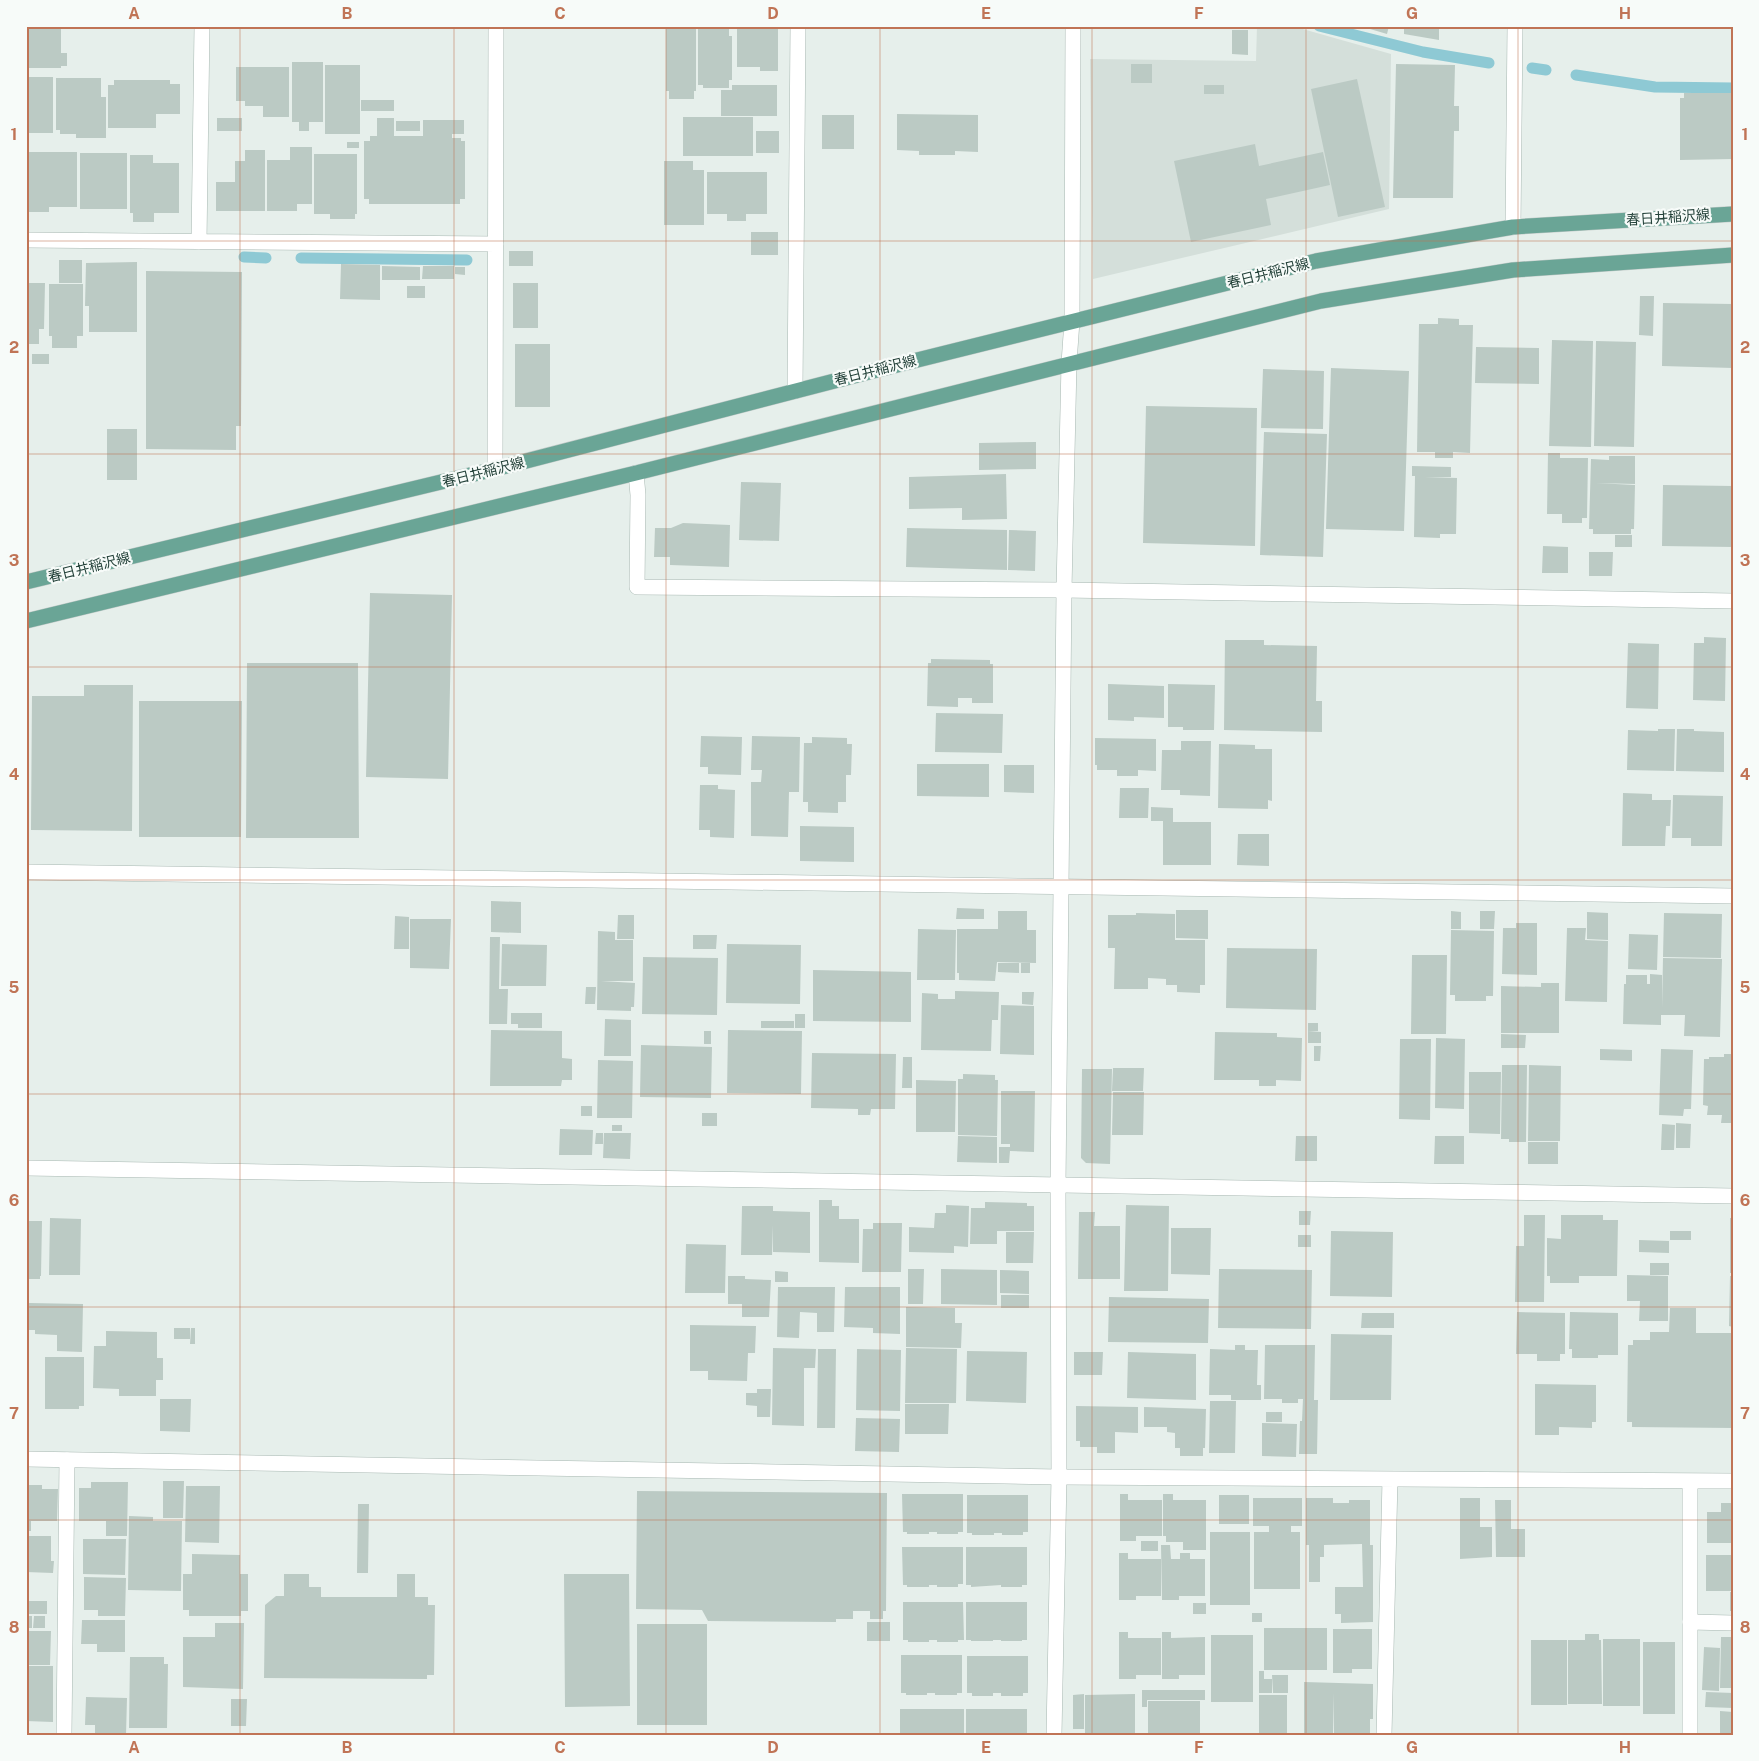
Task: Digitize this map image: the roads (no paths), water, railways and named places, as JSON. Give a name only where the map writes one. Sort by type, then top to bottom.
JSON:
[{"type":"main road","name":"春日井稲沢線","points":[[26,582],[495,469],[1072,321],[1316,262],[1513,227],[1733,214]]},
{"type":"main road","points":[[26,621],[636,473],[1331,299],[1513,270],[1733,255]]},
{"type":"street","points":[[199,242],[202,26]]},
{"type":"street","points":[[495,469],[496,26]]},
{"type":"street","points":[[795,391],[798,26]]},
{"type":"street","points":[[1054,1735],[1059,1477],[1058,1186],[1064,590],[1069,364],[1072,321],[1073,26]]},
{"type":"street","points":[[1513,227],[1515,26]]},
{"type":"street","points":[[26,240],[496,244]]},
{"type":"street","points":[[636,473],[638,495],[637,587],[1064,590],[1733,601]]},
{"type":"street","points":[[26,872],[1733,896]]},
{"type":"street","points":[[26,1168],[1733,1196]]},
{"type":"street","points":[[26,1459],[1059,1477],[1733,1481]]},
{"type":"street","points":[[64,1735],[67,1460]]},
{"type":"street","points":[[1384,1735],[1390,1479]]},
{"type":"street","points":[[1690,1482],[1690,1735]]},
{"type":"street","points":[[1690,1622],[1733,1623]]},
{"type":"waterway","points":[[1319,26],[1423,52],[1489,63]]},
{"type":"waterway","points":[[1532,68],[1546,70]]},
{"type":"waterway","points":[[1576,75],[1655,87],[1733,88]]},
{"type":"waterway","points":[[244,257],[266,258]]},
{"type":"waterway","points":[[301,258],[467,260]]}]
